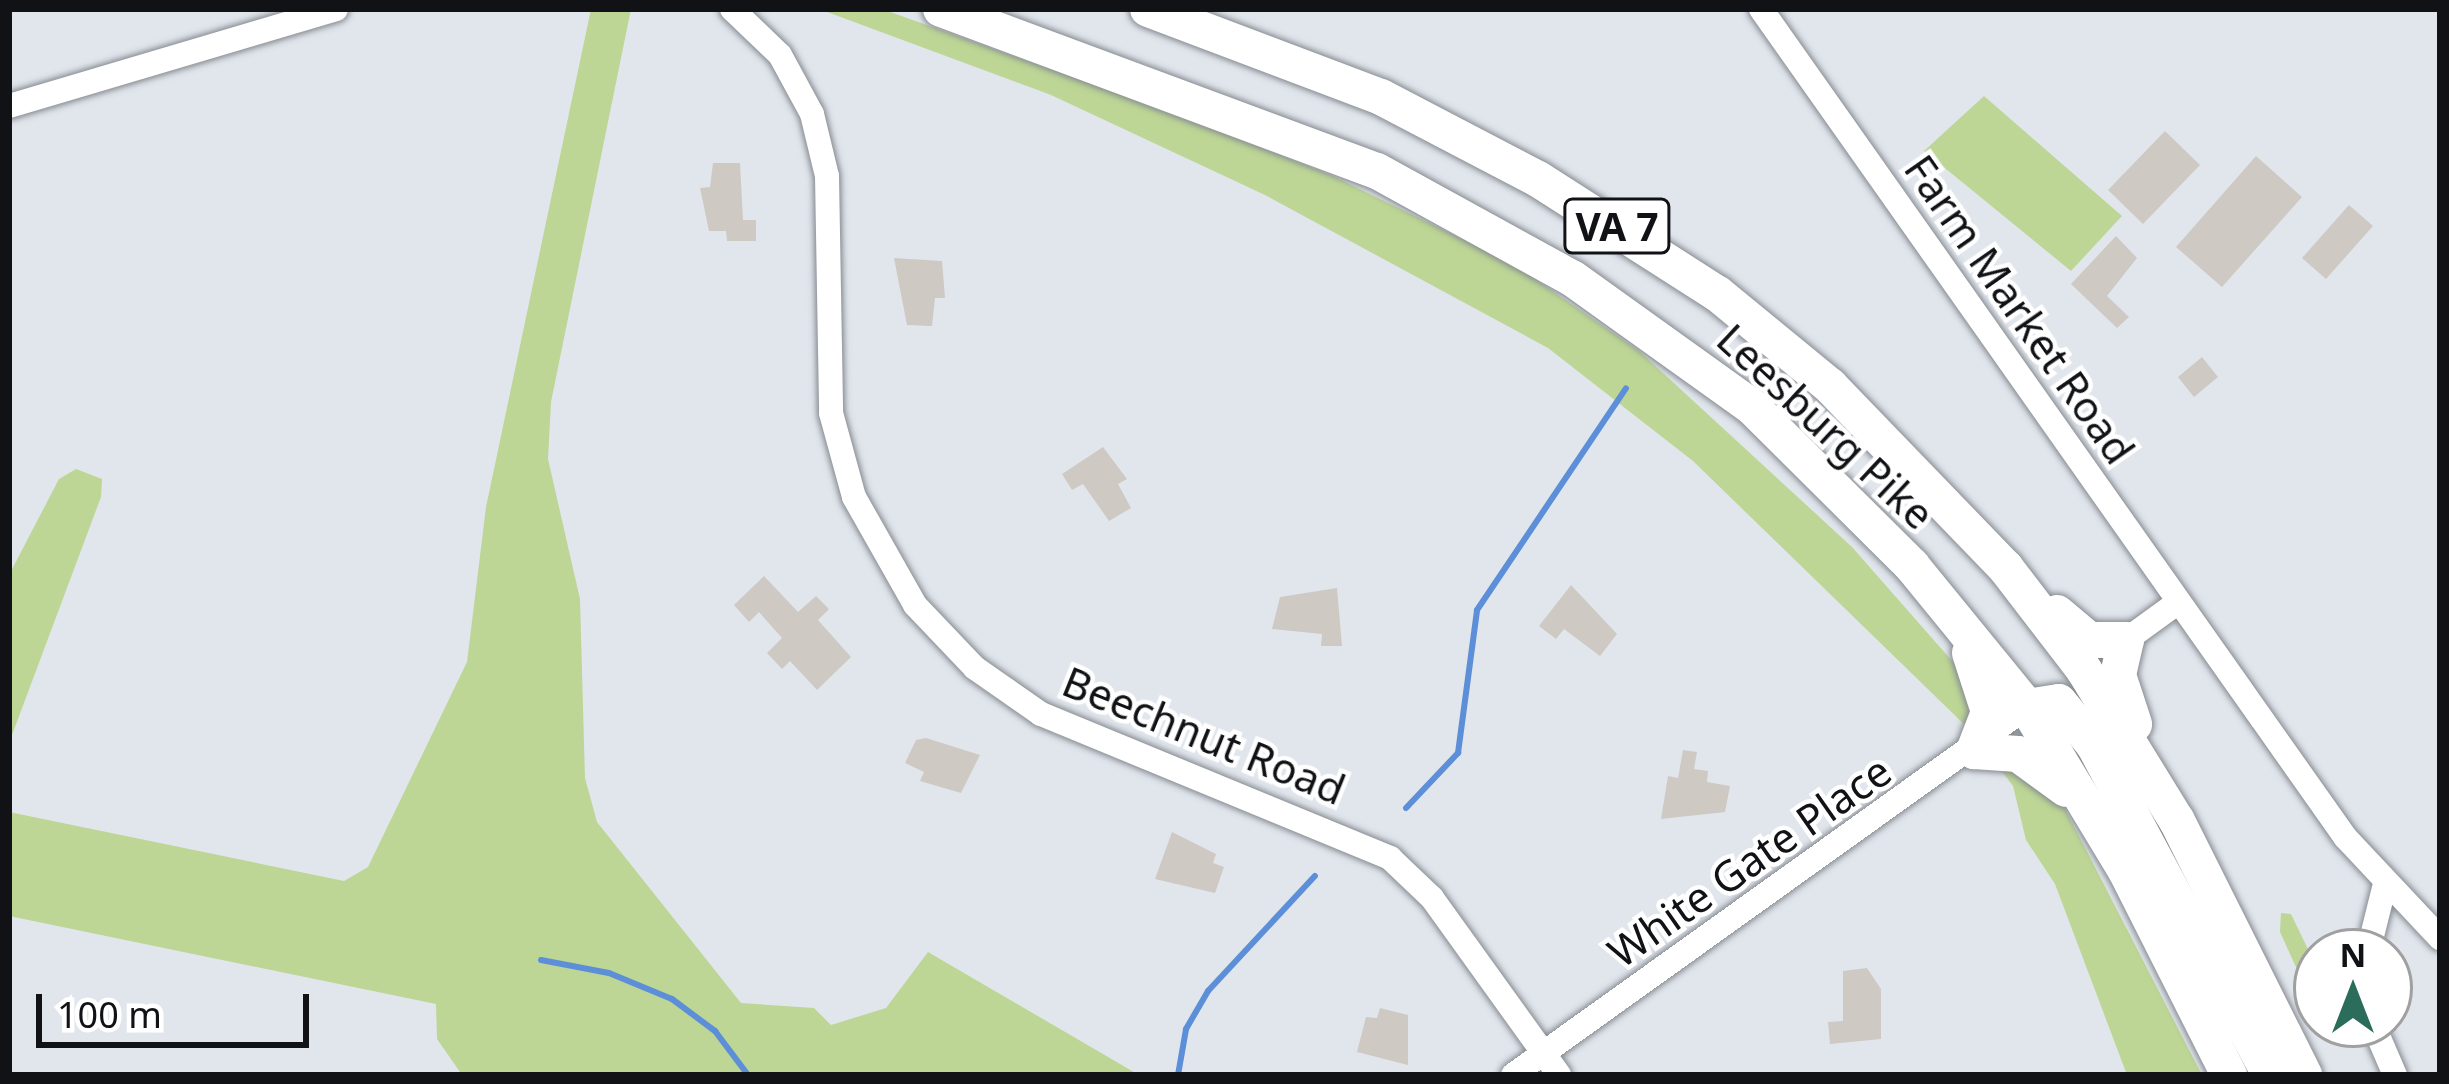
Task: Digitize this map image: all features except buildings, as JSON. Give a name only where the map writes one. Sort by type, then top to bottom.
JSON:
[{"type":"highway","name":"Leesburg Pike","points":[[941,9],[1293,135],[1501,235],[1750,406],[1953,611],[2027,706],[2097,820],[2229,1075]]},
{"type":"highway","name":"Leesburg Pike","points":[[1148,9],[1381,97],[1605,218],[1718,294],[1830,386],[2005,567],[2084,670],[2158,788],[2304,1075]]},
{"type":"highway","points":[[2005,567],[2089,640],[2126,640],[2120,685],[2158,788]]},
{"type":"highway","points":[[1953,611],[1988,696],[1987,724],[1974,751],[2033,761],[2097,820]]},
{"type":"highway","points":[[2027,706],[2059,702],[2094,746],[2270,1075]]},
{"type":"street","points":[[9,106],[337,9]]},
{"type":"street","name":"Beechnut Road","points":[[732,9],[780,56],[812,114],[827,176],[831,412],[854,497],[914,605],[975,668],[1041,714],[1390,858],[1432,898],[1559,1075]]},
{"type":"street","name":"Farm Market Road","points":[[1761,9],[2177,603],[2385,884],[2440,938]]},
{"type":"street","points":[[2126,640],[2177,603]]},
{"type":"street","name":"White Gate Place","points":[[1513,1075],[1974,751],[2027,706]]},
{"type":"street","points":[[2374,928],[2385,884]]},
{"type":"green space","points":[[591,9],[631,9],[551,402],[548,459],[580,599],[585,778],[597,822],[741,1003],[814,1008],[831,1025],[886,1008],[928,952],[1139,1075],[462,1075],[437,1039],[436,1004],[9,916],[9,812],[344,881],[368,867],[467,662],[486,507]]},
{"type":"green space","points":[[819,9],[882,9],[1164,110],[1331,175],[1513,264],[1638,350],[1852,547],[1975,687],[1971,731],[1693,461],[1548,348],[1265,195],[1051,95]]},
{"type":"green space","points":[[1984,96],[2122,216],[2071,271],[1924,151]]},
{"type":"green space","points":[[76,469],[102,479],[101,497],[9,743],[9,575],[59,479]]},
{"type":"green space","points":[[1998,766],[2041,774],[2064,807],[2202,1075],[2127,1075],[2055,884],[2026,840],[2013,786]]},
{"type":"green space","points":[[2281,913],[2291,914],[2298,928],[2293,928],[2293,960],[2280,932]]},
{"type":"waterway","points":[[1406,808],[1458,753],[1477,610],[1626,388]]},
{"type":"waterway","points":[[1178,1075],[1186,1029],[1208,991],[1315,876]]},
{"type":"waterway","points":[[541,960],[609,973],[672,999],[715,1031],[748,1075]]}]
